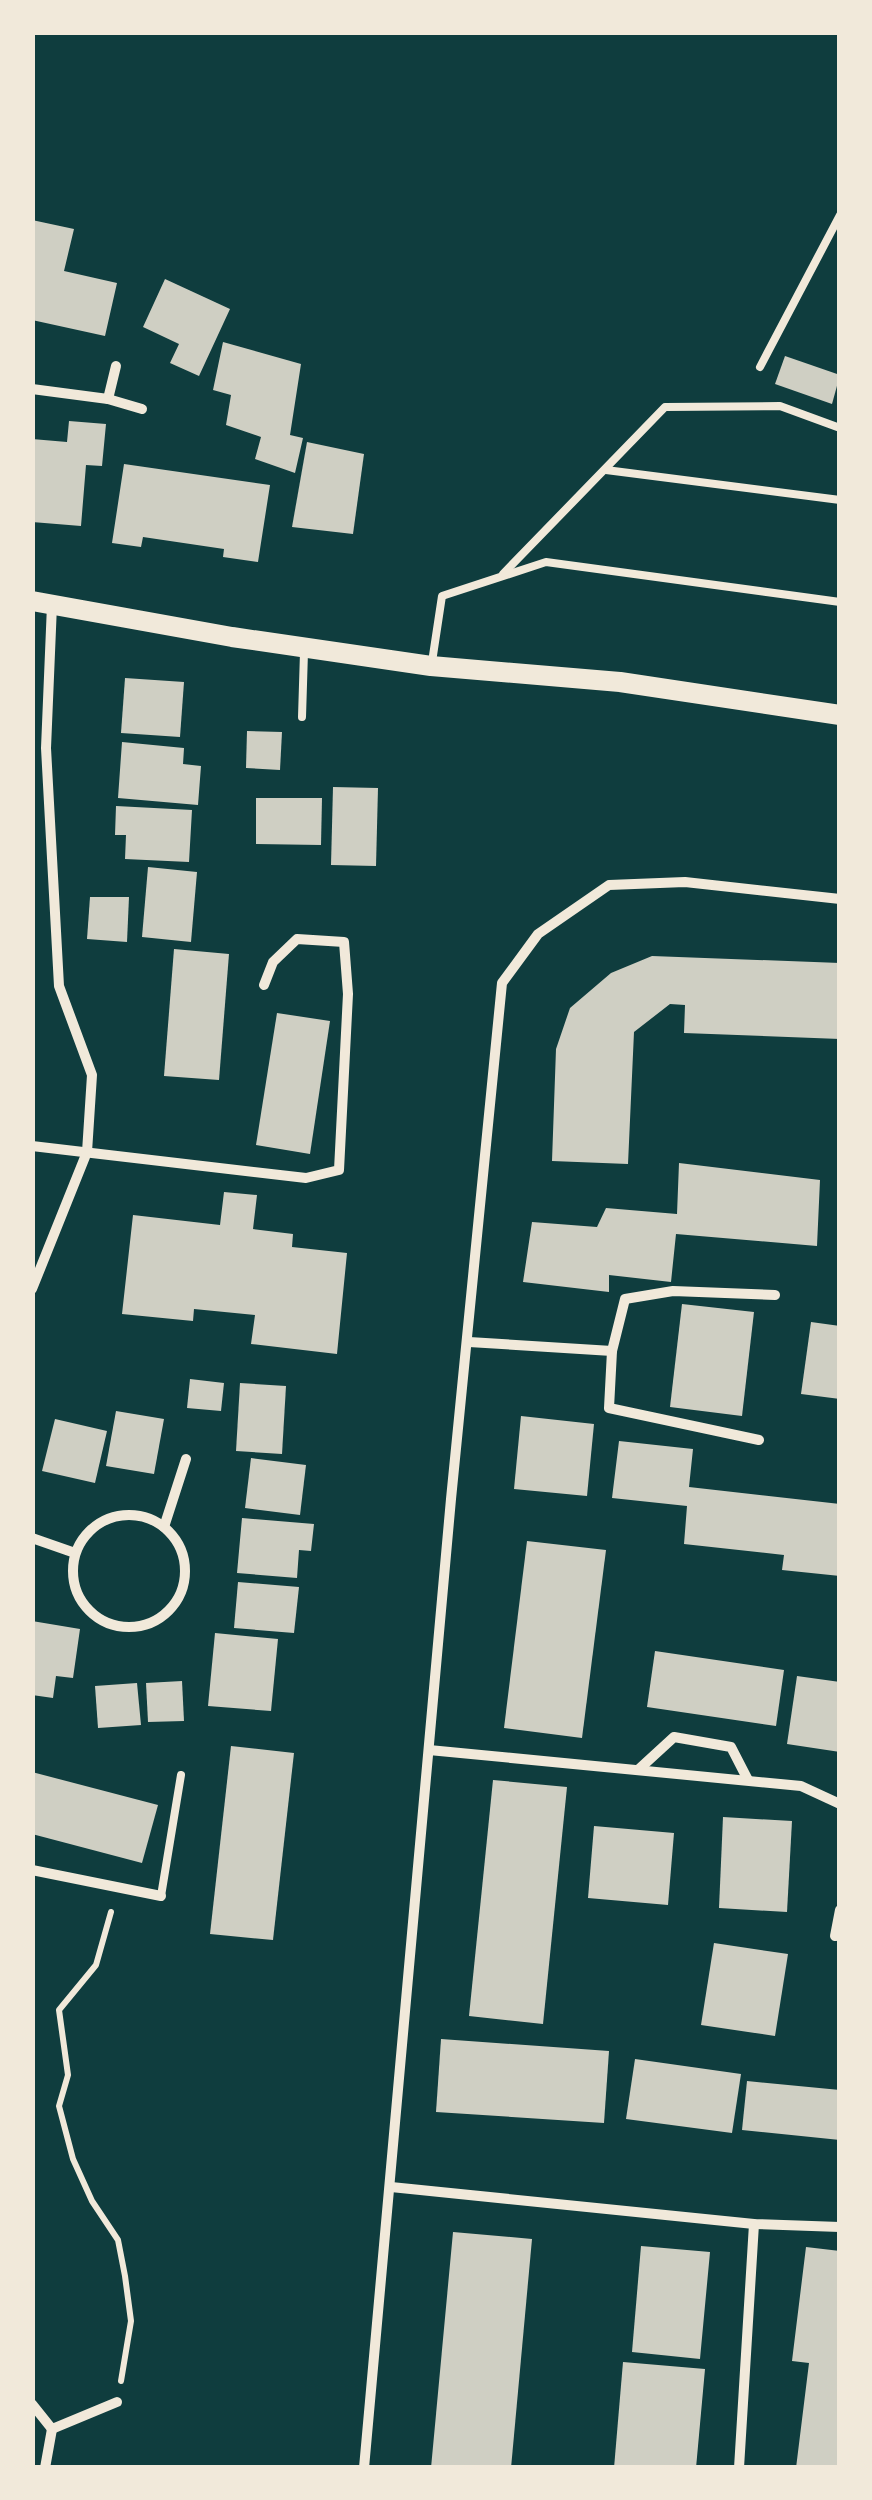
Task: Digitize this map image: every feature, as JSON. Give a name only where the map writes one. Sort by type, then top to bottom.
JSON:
[{"type":"main road","points":[[42,602],[431,666],[620,682],[840,715]]},
{"type":"street","points":[[108,399],[116,366]]},
{"type":"street","points":[[32,389],[108,399],[142,408]]},
{"type":"street","points":[[32,1289],[88,1152],[92,1075],[59,986],[42,602]]},
{"type":"street","points":[[364,2468],[502,983],[538,934],[609,885],[685,882],[840,899]]},
{"type":"street","points":[[32,1146],[306,1178],[339,1170],[348,994],[344,942],[297,939],[274,962],[264,985]]},
{"type":"street","points":[[759,1440],[608,1408],[612,1351],[625,1298],[673,1291],[774,1295]]},
{"type":"street","points":[[469,1342],[612,1351]]},
{"type":"street","points":[[164,1527],[186,1458]]},
{"type":"street","points":[[131,1515],[164,1527],[176,1541],[185,1575],[171,1608],[156,1620],[138,1626],[100,1620],[76,1591],[73,1572],[84,1537],[113,1517],[131,1515]]},
{"type":"street","points":[[32,1538],[76,1553]]},
{"type":"street","points":[[638,1770],[674,1736],[731,1747],[748,1780]]},
{"type":"street","points":[[429,1750],[800,1786],[840,1804]]},
{"type":"street","points":[[32,1870],[161,1896]]},
{"type":"street","points":[[835,1936],[840,1910]]},
{"type":"street","points":[[391,2187],[754,2224],[840,2227]]},
{"type":"street","points":[[739,2468],[754,2224]]},
{"type":"street","points":[[52,2430],[117,2402]]},
{"type":"street","points":[[32,2404],[52,2430],[45,2468]]},
{"type":"lane","points":[[760,367],[840,215]]},
{"type":"lane","points":[[500,578],[665,407],[780,406],[840,428]]},
{"type":"lane","points":[[606,470],[840,500]]},
{"type":"lane","points":[[431,666],[442,596],[546,562],[840,602]]},
{"type":"lane","points":[[302,717],[304,647]]},
{"type":"lane","points":[[161,1896],[181,1776]]},
{"type":"path","points":[[116,1887],[96,1965],[59,2010],[68,2075],[60,2106],[92,2201],[118,2240],[125,2276],[131,2322],[117,2402]]},
{"type":"building","points":[[32,220],[74,229],[64,271],[117,283],[105,336],[32,320]]},
{"type":"building","points":[[165,279],[230,309],[199,376],[170,363],[179,344],[143,327]]},
{"type":"building","points":[[223,342],[301,364],[290,435],[303,438],[295,473],[255,459],[261,437],[226,425],[231,395],[213,390]]},
{"type":"building","points":[[785,356],[840,375],[832,404],[775,384]]},
{"type":"building","points":[[69,421],[106,424],[102,466],[86,465],[81,526],[32,522],[32,439],[67,442]]},
{"type":"building","points":[[307,442],[364,454],[353,534],[292,527]]},
{"type":"building","points":[[124,464],[270,485],[258,562],[223,557],[224,549],[143,537],[141,547],[112,543]]},
{"type":"building","points":[[125,678],[184,682],[180,737],[121,733]]},
{"type":"building","points":[[247,731],[282,732],[280,770],[246,768]]},
{"type":"building","points":[[122,742],[184,748],[183,764],[201,766],[198,805],[118,798]]},
{"type":"building","points":[[333,787],[378,788],[376,866],[331,865]]},
{"type":"building","points":[[256,798],[322,798],[321,845],[256,844]]},
{"type":"building","points":[[116,806],[192,810],[189,862],[125,859],[126,835],[115,835]]},
{"type":"building","points":[[148,867],[197,872],[191,942],[142,937]]},
{"type":"building","points":[[90,897],[129,897],[127,942],[87,939]]},
{"type":"building","points":[[174,949],[229,954],[219,1080],[164,1076]]},
{"type":"building","points":[[652,956],[840,963],[840,1039],[684,1033],[685,1005],[670,1004],[634,1032],[628,1164],[552,1161],[556,1049],[570,1008],[611,973]]},
{"type":"building","points":[[277,1013],[330,1021],[310,1154],[256,1145]]},
{"type":"building","points":[[679,1163],[820,1180],[817,1246],[676,1234],[671,1282],[609,1275],[609,1292],[523,1282],[532,1222],[597,1227],[606,1208],[677,1214]]},
{"type":"building","points":[[224,1192],[257,1195],[253,1229],[293,1234],[292,1247],[347,1253],[337,1354],[251,1344],[255,1315],[194,1309],[193,1321],[122,1314],[133,1215],[220,1225]]},
{"type":"building","points":[[682,1304],[754,1312],[742,1416],[670,1407]]},
{"type":"building","points":[[811,1322],[840,1326],[840,1399],[801,1394]]},
{"type":"building","points":[[190,1379],[224,1383],[221,1411],[187,1408]]},
{"type":"building","points":[[240,1383],[286,1386],[282,1454],[236,1451]]},
{"type":"building","points":[[116,1411],[164,1419],[154,1474],[106,1466]]},
{"type":"building","points":[[521,1416],[594,1424],[587,1496],[514,1489]]},
{"type":"building","points":[[55,1419],[107,1431],[95,1483],[42,1471]]},
{"type":"building","points":[[619,1441],[693,1449],[689,1487],[840,1504],[840,1576],[782,1570],[784,1555],[684,1544],[687,1506],[612,1498]]},
{"type":"building","points":[[251,1458],[306,1465],[300,1515],[245,1508]]},
{"type":"building","points":[[242,1518],[314,1524],[311,1551],[299,1550],[297,1578],[237,1573]]},
{"type":"building","points":[[527,1541],[606,1550],[582,1738],[504,1728]]},
{"type":"building","points":[[238,1582],[299,1587],[294,1633],[234,1628]]},
{"type":"building","points":[[32,1621],[80,1629],[73,1678],[56,1676],[53,1698],[32,1695]]},
{"type":"building","points":[[215,1633],[278,1639],[271,1711],[208,1706]]},
{"type":"building","points":[[655,1651],[784,1670],[776,1726],[647,1707]]},
{"type":"building","points":[[797,1676],[840,1682],[840,1752],[787,1744]]},
{"type":"building","points":[[182,1681],[184,1721],[148,1722],[146,1683]]},
{"type":"building","points":[[137,1683],[141,1725],[98,1728],[95,1686]]},
{"type":"building","points":[[231,1746],[294,1753],[273,1940],[210,1934]]},
{"type":"building","points":[[32,1772],[158,1805],[142,1863],[32,1834]]},
{"type":"building","points":[[493,1780],[567,1787],[543,2024],[469,2016]]},
{"type":"building","points":[[723,1817],[792,1821],[787,1912],[719,1908]]},
{"type":"building","points":[[594,1826],[674,1833],[668,1905],[588,1898]]},
{"type":"building","points":[[714,1943],[788,1954],[775,2036],[701,2025]]},
{"type":"building","points":[[441,2039],[609,2051],[604,2123],[436,2112]]},
{"type":"building","points":[[635,2059],[741,2074],[732,2133],[626,2119]]},
{"type":"building","points":[[747,2081],[840,2090],[840,2140],[742,2130]]},
{"type":"building","points":[[453,2232],[532,2239],[511,2468],[431,2468]]},
{"type":"building","points":[[641,2246],[710,2252],[700,2359],[632,2352]]},
{"type":"building","points":[[806,2247],[840,2251],[840,2468],[796,2468],[809,2363],[792,2361]]},
{"type":"building","points":[[623,2362],[705,2369],[696,2468],[614,2468]]}]
